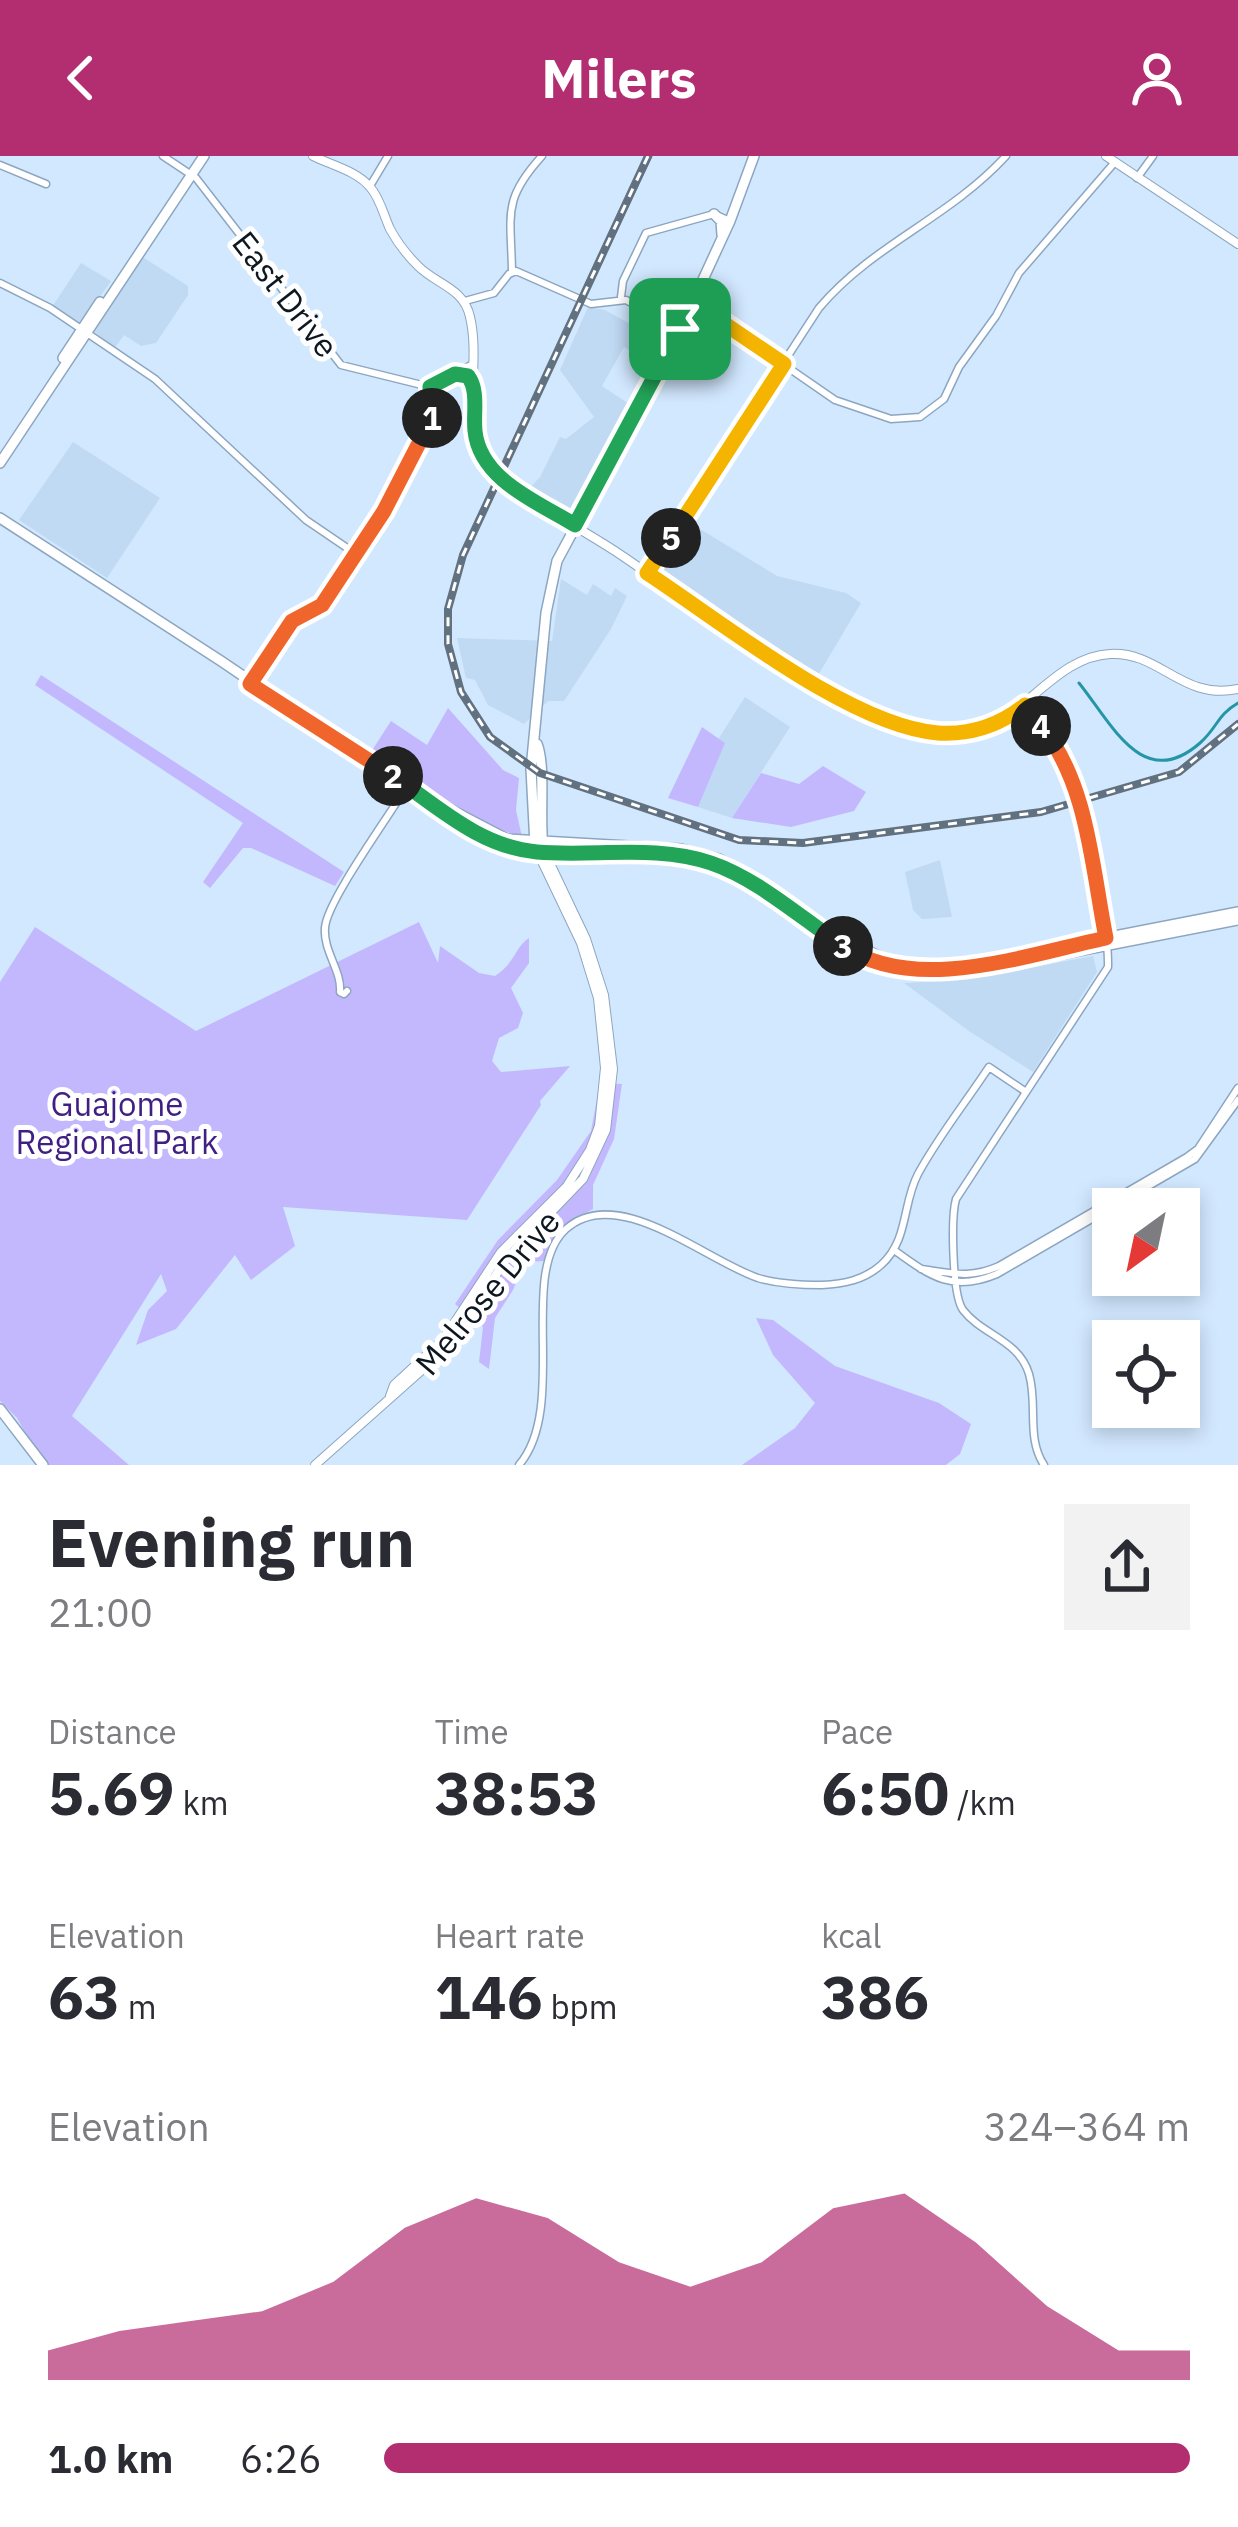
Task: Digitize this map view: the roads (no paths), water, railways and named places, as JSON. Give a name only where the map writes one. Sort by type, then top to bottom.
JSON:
[{"type":"main road","points":[[0,463],[200,156]]},
{"type":"main road","points":[[313,156],[370,186],[392,232],[411,258],[465,301],[472,326],[474,427],[482,457],[499,477],[828,693],[905,725],[939,733],[970,731],[1004,720],[1075,665],[1111,654],[1139,658],[1199,690],[1238,689]]},
{"type":"main road","points":[[540,847],[531,769],[548,596],[557,560],[680,329],[754,156]]},
{"type":"main road","points":[[1110,159],[1238,244]]},
{"type":"main road","points":[[713,214],[721,221],[722,238]]},
{"type":"main road","points":[[34,411],[54,372],[84,332]]},
{"type":"main road","points":[[51,389],[54,372]]},
{"type":"main road","points":[[455,374],[465,374],[474,385]]},
{"type":"main road","points":[[0,518],[407,786],[496,835],[540,847],[683,856],[711,863],[752,884],[862,959],[908,974],[938,976],[1238,916]]},
{"type":"main road","points":[[540,847],[698,852],[719,859],[852,945],[889,963]]},
{"type":"main road","name":"Melrose Drive","points":[[315,1465],[457,1336],[507,1258],[583,1179],[606,1130],[613,1069],[604,995],[586,938],[540,847]]},
{"type":"main road","points":[[614,853],[647,847]]},
{"type":"main road","points":[[862,959],[921,969],[957,968],[1106,942]]},
{"type":"main road","points":[[0,1408],[43,1465]]},
{"type":"street","name":"East Drive","points":[[163,156],[189,173],[341,365],[430,387]]},
{"type":"street","points":[[370,186],[388,156]]},
{"type":"street","points":[[465,301],[497,291],[512,271],[511,200],[519,182],[542,156]]},
{"type":"street","points":[[647,573],[819,308],[845,276],[971,192],[1006,156]]},
{"type":"street","points":[[1137,178],[1151,156]]},
{"type":"street","points":[[690,306],[851,407],[904,421],[931,412],[944,400],[959,367],[996,316],[1019,273],[1110,159]]},
{"type":"street","points":[[0,165],[46,184]]},
{"type":"street","points":[[621,299],[623,281],[646,233],[713,214],[730,221]]},
{"type":"street","points":[[512,271],[595,305],[621,299],[680,329]]},
{"type":"street","points":[[0,283],[41,303],[155,379],[306,520],[356,554]]},
{"type":"street","points":[[250,684],[289,624],[322,605],[356,554],[430,427],[430,387],[473,364]]},
{"type":"street","points":[[1025,705],[1067,765],[1108,968],[954,1204],[957,1280],[964,1310],[1012,1347],[1029,1373],[1035,1445],[1044,1465]]},
{"type":"street","points":[[329,957],[346,988],[344,994],[340,992],[340,980],[329,957],[324,934],[328,908],[407,786]]},
{"type":"street","points":[[519,1465],[531,1448],[539,1420],[549,1258],[558,1238],[579,1220],[602,1213],[627,1216],[756,1277],[793,1285],[861,1278],[876,1270],[894,1250],[914,1180],[989,1067],[1026,1092]]},
{"type":"street","points":[[957,1280],[999,1266],[1187,1157],[1198,1149],[1238,1088]]},
{"type":"street","points":[[894,1250],[925,1274],[977,1282],[997,1274],[1195,1159],[1238,1100]]},
{"type":"waterway","points":[[1079,683],[1130,747],[1145,757],[1162,760],[1180,756],[1200,743],[1238,703]]},
{"type":"tram line","points":[[511,452],[651,156]]},
{"type":"railway","points":[[648,156],[463,555],[448,609],[448,644],[461,692],[490,737],[540,773],[739,840],[803,843],[1041,812],[1179,772],[1238,724]]},
{"type":"park label","name":"Guajome Regional Park","points":[[117,1122]]}]
